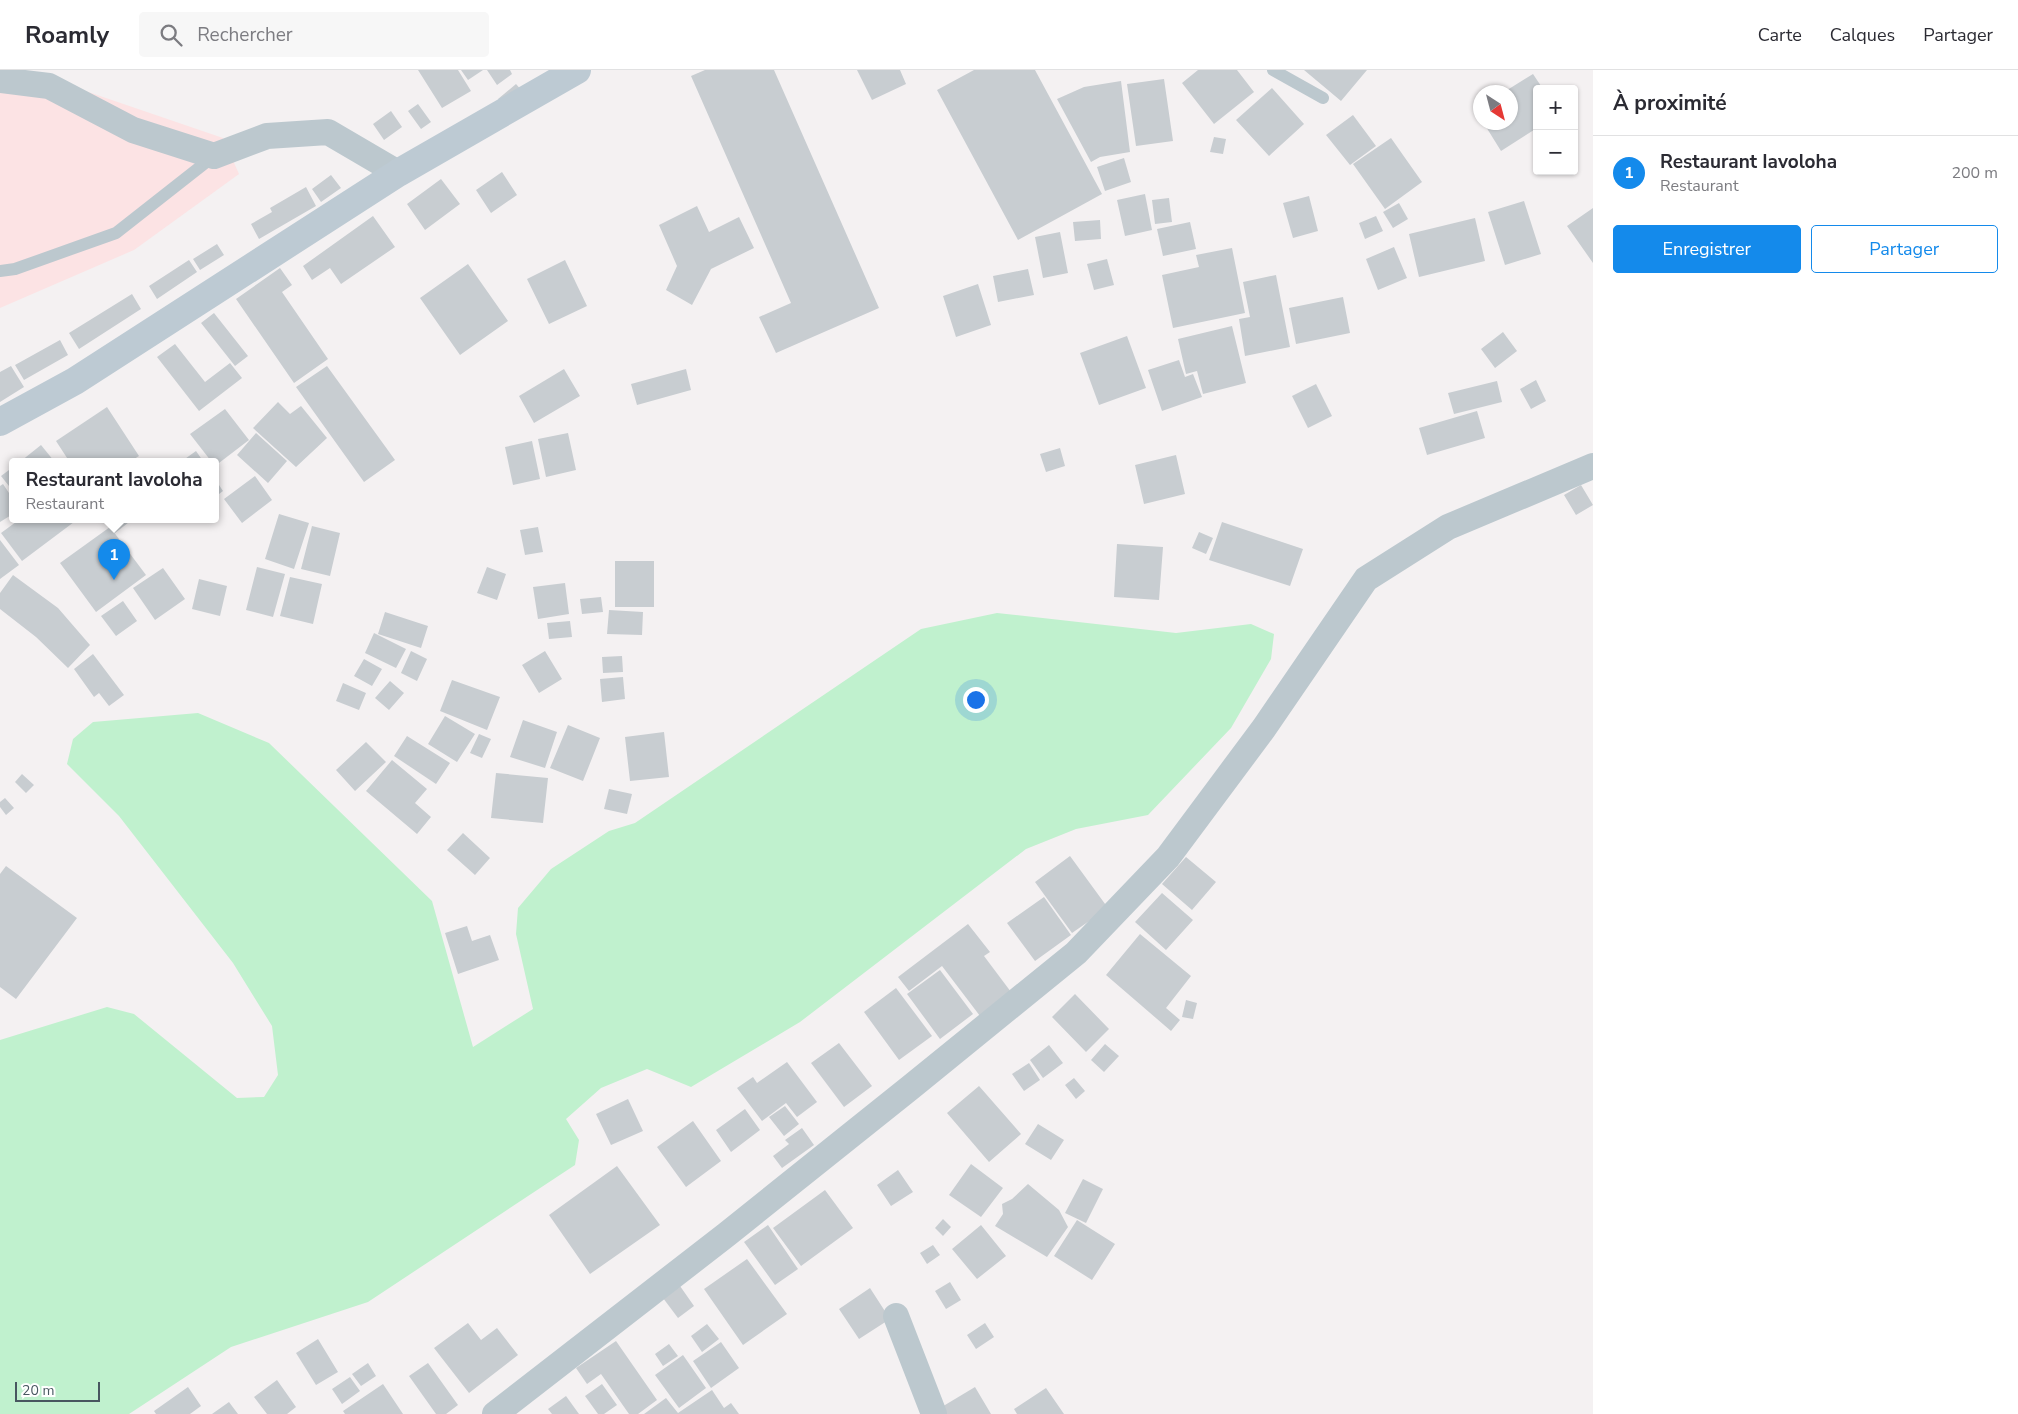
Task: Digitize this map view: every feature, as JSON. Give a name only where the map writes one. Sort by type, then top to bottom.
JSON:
[{"type":"main road","points":[[0,422],[75,381],[398,173],[577,70]]},
{"type":"street","points":[[0,80],[49,86],[133,130],[214,156],[267,136],[328,132],[398,173]]},
{"type":"street","points":[[495,1414],[911,1088],[1076,953],[1168,857],[1264,728],[1366,579],[1448,527],[1593,466]]},
{"type":"street","points":[[896,1316],[934,1414]]},
{"type":"lane","points":[[1273,70],[1323,98]]},
{"type":"lane","points":[[0,271],[15,269],[116,233],[214,156]]},
{"type":"shaded area","points":[[0,70],[24,70],[223,138],[239,174],[134,250],[0,308]]},
{"type":"green space","points":[[997,613],[1176,633],[1251,624],[1274,634],[1271,659],[1231,728],[1148,815],[1076,829],[1026,849],[800,1022],[691,1087],[647,1069],[601,1088],[566,1119],[579,1140],[575,1165],[368,1302],[231,1347],[129,1414],[0,1414],[0,1040],[107,1007],[134,1014],[237,1098],[264,1097],[278,1075],[272,1026],[233,963],[119,816],[67,764],[73,739],[93,722],[198,713],[269,743],[432,901],[473,1047],[533,1009],[516,934],[518,908],[551,869],[609,831],[635,823],[921,629]]},
{"type":"building","points":[[418,70],[458,70],[471,91],[442,108]]},
{"type":"building","points":[[461,70],[483,70],[468,80]]},
{"type":"building","points":[[487,70],[510,70],[512,74],[497,85]]},
{"type":"building","points":[[705,70],[774,70],[879,308],[776,353],[759,317],[791,303],[691,76]]},
{"type":"building","points":[[857,70],[900,70],[906,84],[872,100]]},
{"type":"building","points":[[974,70],[1035,70],[1102,194],[1018,240],[937,90]]},
{"type":"building","points":[[1198,70],[1237,70],[1254,92],[1214,124],[1182,83]]},
{"type":"building","points":[[1304,70],[1367,70],[1341,101]]},
{"type":"building","points":[[1533,74],[1540,85],[1533,85],[1533,131],[1501,151],[1488,130],[1518,130],[1518,85],[1515,85]]},
{"type":"building","points":[[1164,79],[1173,141],[1136,146],[1127,84]]},
{"type":"building","points":[[1121,81],[1130,152],[1100,157],[1091,162],[1057,99],[1084,87]]},
{"type":"building","points":[[516,84],[523,92],[505,107],[498,99]]},
{"type":"building","points":[[1272,88],[1304,124],[1269,156],[1236,120]]},
{"type":"building","points":[[418,104],[431,122],[421,129],[408,111]]},
{"type":"building","points":[[391,111],[402,127],[384,140],[373,124]]},
{"type":"building","points":[[1353,115],[1376,146],[1350,165],[1326,135]]},
{"type":"building","points":[[1214,137],[1226,139],[1223,154],[1210,152]]},
{"type":"building","points":[[1391,138],[1422,182],[1385,209],[1353,164]]},
{"type":"building","points":[[1124,158],[1131,182],[1105,191],[1097,167]]},
{"type":"building","points":[[502,172],[517,195],[491,213],[476,190]]},
{"type":"building","points":[[331,175],[341,188],[321,202],[312,189]]},
{"type":"building","points":[[441,179],[460,204],[425,230],[407,204]]},
{"type":"building","points":[[306,187],[316,206],[259,239],[251,224],[272,212],[270,208]]},
{"type":"building","points":[[1145,194],[1152,230],[1125,236],[1117,200]]},
{"type":"building","points":[[1309,196],[1318,231],[1293,238],[1283,203]]},
{"type":"building","points":[[1169,198],[1172,222],[1155,224],[1152,200]]},
{"type":"building","points":[[1524,201],[1541,254],[1505,265],[1488,212]]},
{"type":"building","points":[[1399,203],[1408,219],[1393,228],[1383,212]]},
{"type":"building","points":[[697,206],[709,232],[739,217],[754,248],[711,269],[692,305],[666,290],[677,266],[659,225]]},
{"type":"building","points":[[1593,208],[1593,263],[1567,226]]},
{"type":"building","points":[[373,216],[395,247],[341,284],[330,268],[312,280],[303,266]]},
{"type":"building","points":[[1376,216],[1383,231],[1365,239],[1359,223]]},
{"type":"building","points":[[1475,218],[1485,261],[1419,277],[1409,234]]},
{"type":"building","points":[[1100,220],[1101,239],[1075,241],[1073,222]]},
{"type":"building","points":[[1190,222],[1196,249],[1163,256],[1157,229]]},
{"type":"building","points":[[1060,232],[1068,273],[1043,278],[1035,237]]},
{"type":"building","points":[[217,244],[224,255],[200,270],[193,259]]},
{"type":"building","points":[[1394,247],[1407,278],[1378,290],[1366,259]]},
{"type":"building","points":[[1232,248],[1245,313],[1173,328],[1162,275],[1199,267],[1196,255]]},
{"type":"building","points":[[1107,259],[1114,285],[1094,290],[1087,264]]},
{"type":"building","points":[[189,260],[197,272],[157,299],[149,286]]},
{"type":"building","points":[[565,260],[587,306],[549,324],[527,279]]},
{"type":"building","points":[[468,264],[508,321],[460,355],[420,298]]},
{"type":"building","points":[[280,268],[292,285],[282,292],[328,359],[294,383],[236,299]]},
{"type":"building","points":[[1028,269],[1034,295],[998,302],[993,276]]},
{"type":"building","points":[[1276,275],[1290,347],[1245,356],[1239,319],[1250,317],[1243,282]]},
{"type":"building","points":[[978,284],[991,325],[956,337],[943,296]]},
{"type":"building","points":[[132,294],[141,309],[79,349],[69,333]]},
{"type":"building","points":[[1343,297],[1350,333],[1296,344],[1289,308]]},
{"type":"building","points":[[214,313],[248,356],[235,366],[201,323]]},
{"type":"building","points":[[1232,326],[1246,383],[1203,394],[1197,371],[1186,374],[1178,339]]},
{"type":"building","points":[[1503,332],[1517,351],[1495,368],[1481,349]]},
{"type":"building","points":[[1127,336],[1146,388],[1099,405],[1080,353]]},
{"type":"building","points":[[60,340],[68,355],[24,380],[15,365]]},
{"type":"building","points":[[175,344],[205,382],[230,363],[242,378],[199,411],[157,357]]},
{"type":"building","points":[[1179,360],[1185,377],[1193,374],[1202,397],[1162,411],[1148,370]]},
{"type":"building","points":[[11,366],[24,387],[0,402],[0,372]]},
{"type":"building","points":[[327,366],[395,460],[364,482],[296,387]]},
{"type":"building","points":[[564,369],[580,396],[534,423],[519,396]]},
{"type":"building","points":[[686,369],[691,390],[637,405],[631,384]]},
{"type":"building","points":[[1536,380],[1546,401],[1531,409],[1520,389]]},
{"type":"building","points":[[1497,381],[1502,402],[1454,414],[1448,393]]},
{"type":"building","points":[[1316,384],[1332,416],[1308,428],[1292,396]]},
{"type":"building","points":[[278,402],[290,414],[301,406],[327,438],[296,467],[253,428]]},
{"type":"building","points":[[107,407],[139,456],[136,458],[67,458],[56,441]]},
{"type":"building","points":[[225,409],[249,440],[219,463],[219,458],[209,458],[190,434]]},
{"type":"building","points":[[1477,411],[1485,438],[1427,455],[1419,428]]},
{"type":"building","points":[[256,433],[287,461],[268,483],[237,455]]},
{"type":"building","points":[[568,433],[576,470],[546,477],[538,439]]},
{"type":"building","points":[[532,441],[540,479],[513,485],[505,447]]},
{"type":"building","points":[[41,445],[52,458],[25,458]]},
{"type":"building","points":[[1060,448],[1065,466],[1046,472],[1040,454]]},
{"type":"building","points":[[196,451],[201,458],[186,458]]},
{"type":"building","points":[[1176,455],[1185,494],[1144,504],[1135,465]]},
{"type":"building","points":[[9,470],[9,486],[1,476]]},
{"type":"building","points":[[255,476],[272,500],[242,523],[224,499]]},
{"type":"building","points":[[3,484],[9,493],[9,516],[0,522],[0,486]]},
{"type":"building","points":[[219,485],[223,491],[219,494]]},
{"type":"building","points":[[1581,485],[1593,505],[1576,515],[1564,495]]},
{"type":"building","points":[[279,514],[309,523],[294,569],[265,559]]},
{"type":"building","points":[[1222,522],[1303,549],[1290,586],[1209,560]]},
{"type":"building","points":[[15,523],[73,523],[22,561],[1,533]]},
{"type":"building","points":[[107,523],[128,523],[115,533]]},
{"type":"building","points":[[312,526],[340,533],[330,576],[301,569]]},
{"type":"building","points":[[110,527],[146,575],[96,612],[60,563]]},
{"type":"building","points":[[538,527],[543,552],[525,555],[520,530]]},
{"type":"building","points":[[1199,532],[1213,538],[1206,554],[1192,548]]},
{"type":"building","points":[[0,540],[19,565],[0,579]]},
{"type":"building","points":[[1117,544],[1163,547],[1159,600],[1114,597]]},
{"type":"building","points":[[615,561],[654,561],[654,607],[615,607]]},
{"type":"building","points":[[257,567],[285,574],[273,617],[246,610]]},
{"type":"building","points":[[487,567],[506,574],[497,600],[477,593]]},
{"type":"building","points":[[163,568],[185,599],[155,620],[133,588]]},
{"type":"building","points":[[13,575],[58,608],[90,645],[68,668],[36,637],[0,609],[0,593]]},
{"type":"building","points":[[290,577],[322,584],[313,624],[280,616]]},
{"type":"building","points":[[199,579],[227,586],[220,616],[192,609]]},
{"type":"building","points":[[565,583],[569,614],[538,619],[533,587]]},
{"type":"building","points":[[601,597],[603,612],[582,614],[580,599]]},
{"type":"building","points":[[123,601],[137,621],[116,636],[101,616]]},
{"type":"building","points":[[609,610],[643,612],[642,635],[607,634]]},
{"type":"building","points":[[385,612],[428,626],[421,648],[378,634]]},
{"type":"building","points":[[570,621],[572,637],[549,639],[547,623]]},
{"type":"building","points":[[374,633],[406,649],[396,668],[365,653]]},
{"type":"building","points":[[411,651],[427,659],[417,681],[401,673]]},
{"type":"building","points":[[545,651],[562,679],[539,693],[522,665]]},
{"type":"building","points":[[93,654],[124,695],[109,706],[99,693],[94,697],[74,669]]},
{"type":"building","points":[[622,656],[623,672],[603,673],[602,657]]},
{"type":"building","points":[[364,659],[382,669],[372,686],[354,676]]},
{"type":"building","points":[[623,677],[625,699],[602,702],[600,679]]},
{"type":"building","points":[[452,680],[500,697],[487,730],[440,711]]},
{"type":"building","points":[[390,681],[404,693],[389,710],[375,698]]},
{"type":"building","points":[[343,683],[366,693],[359,710],[336,701]]},
{"type":"building","points":[[445,716],[475,734],[457,762],[428,744]]},
{"type":"building","points":[[523,720],[557,732],[545,768],[510,757]]},
{"type":"building","points":[[568,725],[600,738],[583,781],[550,768]]},
{"type":"building","points":[[664,732],[669,777],[630,781],[625,737]]},
{"type":"building","points":[[479,734],[491,739],[482,758],[470,753]]},
{"type":"building","points":[[407,736],[450,763],[436,784],[394,756]]},
{"type":"building","points":[[366,742],[386,762],[355,791],[336,770]]},
{"type":"building","points":[[392,760],[427,789],[415,803],[431,817],[417,834],[366,791]]},
{"type":"building","points":[[496,773],[548,778],[543,823],[491,818]]},
{"type":"building","points":[[22,774],[34,785],[26,793],[15,782]]},
{"type":"building","points":[[609,789],[632,794],[627,814],[604,809]]},
{"type":"building","points":[[5,798],[14,808],[6,815],[0,807],[0,802]]},
{"type":"building","points":[[463,833],[490,858],[475,875],[447,850]]},
{"type":"building","points":[[1070,856],[1108,908],[1072,933],[1035,882]]},
{"type":"building","points":[[1186,857],[1216,882],[1192,910],[1162,884]]},
{"type":"building","points":[[6,866],[77,918],[16,999],[0,987],[0,874]]},
{"type":"building","points":[[1162,893],[1193,920],[1166,950],[1135,922]]},
{"type":"building","points":[[1044,897],[1071,935],[1035,961],[1007,923]]},
{"type":"building","points":[[968,924],[990,952],[984,956],[1011,992],[980,1016],[942,966],[909,991],[898,977]]},
{"type":"building","points":[[467,926],[472,941],[490,935],[499,960],[458,974],[445,933]]},
{"type":"building","points":[[1140,934],[1191,976],[1166,1008],[1180,1020],[1171,1031],[1106,975]]},
{"type":"building","points":[[940,970],[973,1014],[940,1039],[907,994]]},
{"type":"building","points":[[896,988],[932,1036],[899,1060],[864,1012]]},
{"type":"building","points":[[1075,994],[1109,1029],[1086,1052],[1052,1017]]},
{"type":"building","points":[[1186,1000],[1197,1003],[1193,1019],[1182,1017]]},
{"type":"building","points":[[839,1043],[872,1086],[844,1107],[811,1063]]},
{"type":"building","points":[[1105,1044],[1119,1056],[1104,1072],[1091,1060]]},
{"type":"building","points":[[1049,1045],[1063,1063],[1043,1078],[1030,1060]]},
{"type":"building","points":[[787,1062],[817,1102],[797,1117],[786,1103],[762,1121],[737,1088],[753,1077],[757,1083]]},
{"type":"building","points":[[1029,1063],[1040,1080],[1024,1091],[1012,1074]]},
{"type":"building","points":[[1074,1078],[1085,1091],[1076,1099],[1065,1085]]},
{"type":"building","points":[[979,1086],[1021,1134],[989,1162],[947,1113]]},
{"type":"building","points":[[628,1099],[643,1131],[611,1145],[596,1114]]},
{"type":"building","points":[[785,1106],[799,1124],[784,1136],[769,1117]]},
{"type":"building","points":[[745,1109],[760,1130],[731,1152],[716,1130]]},
{"type":"building","points":[[693,1121],[721,1161],[686,1187],[657,1147]]},
{"type":"building","points":[[1038,1124],[1064,1140],[1051,1160],[1025,1144]]},
{"type":"building","points":[[802,1128],[814,1145],[782,1168],[773,1156],[789,1144],[785,1140]]},
{"type":"building","points":[[971,1164],[1003,1188],[981,1217],[949,1195]]},
{"type":"building","points":[[617,1166],[660,1225],[590,1274],[549,1215]]},
{"type":"building","points":[[898,1170],[913,1192],[891,1206],[877,1185]]},
{"type":"building","points":[[1083,1179],[1103,1189],[1086,1223],[1065,1213]]},
{"type":"building","points":[[1028,1184],[1059,1210],[1068,1227],[1047,1257],[995,1226],[1003,1214],[1002,1204],[1012,1199]]},
{"type":"building","points":[[825,1190],[853,1228],[801,1266],[773,1228]]},
{"type":"building","points":[[943,1219],[951,1227],[943,1236],[935,1228]]},
{"type":"building","points":[[1077,1220],[1115,1244],[1092,1280],[1054,1256]]},
{"type":"building","points":[[768,1225],[798,1269],[775,1285],[744,1242]]},
{"type":"building","points":[[981,1225],[1006,1256],[977,1279],[952,1249]]},
{"type":"building","points":[[933,1245],[940,1255],[927,1264],[920,1253]]},
{"type":"building","points":[[747,1259],[787,1314],[743,1345],[704,1289]]},
{"type":"building","points":[[950,1282],[961,1300],[946,1309],[935,1291]]},
{"type":"building","points":[[680,1286],[694,1306],[678,1318],[663,1298]]},
{"type":"building","points":[[870,1288],[890,1319],[859,1339],[839,1309]]},
{"type":"building","points":[[468,1323],[481,1340],[497,1328],[518,1355],[469,1393],[434,1348]]},
{"type":"building","points":[[985,1323],[994,1337],[976,1349],[967,1335]]},
{"type":"building","points":[[707,1324],[719,1339],[702,1352],[691,1336]]},
{"type":"building","points":[[318,1339],[338,1372],[316,1385],[296,1353]]},
{"type":"building","points":[[616,1341],[657,1400],[638,1414],[629,1414],[601,1374],[587,1384],[576,1368]]},
{"type":"building","points":[[721,1342],[739,1368],[711,1388],[693,1361]]},
{"type":"building","points":[[669,1344],[678,1356],[663,1366],[655,1354]]},
{"type":"building","points":[[683,1355],[706,1388],[679,1408],[655,1375]]},
{"type":"building","points":[[368,1363],[376,1376],[361,1386],[352,1374]]},
{"type":"building","points":[[428,1363],[458,1405],[446,1414],[436,1414],[409,1376]]},
{"type":"building","points":[[350,1377],[360,1391],[342,1404],[332,1389]]},
{"type":"building","points":[[277,1380],[296,1407],[287,1414],[267,1414],[254,1397]]},
{"type":"building","points":[[383,1384],[403,1414],[345,1414],[343,1411]]},
{"type":"building","points":[[602,1384],[617,1405],[604,1414],[598,1414],[585,1396]]},
{"type":"building","points":[[188,1387],[201,1406],[190,1414],[156,1414],[154,1411]]},
{"type":"building","points":[[975,1387],[991,1414],[944,1414],[940,1408]]},
{"type":"building","points":[[1046,1388],[1064,1414],[1017,1414],[1014,1409]]},
{"type":"building","points":[[712,1390],[724,1408],[731,1403],[739,1414],[644,1414],[666,1398],[678,1413]]},
{"type":"building","points":[[566,1396],[579,1414],[552,1414],[548,1409]]},
{"type":"building","points":[[229,1402],[238,1414],[212,1414]]},
{"type":"place","name":"Restaurant Iavoloha","points":[[114,580]]}]
